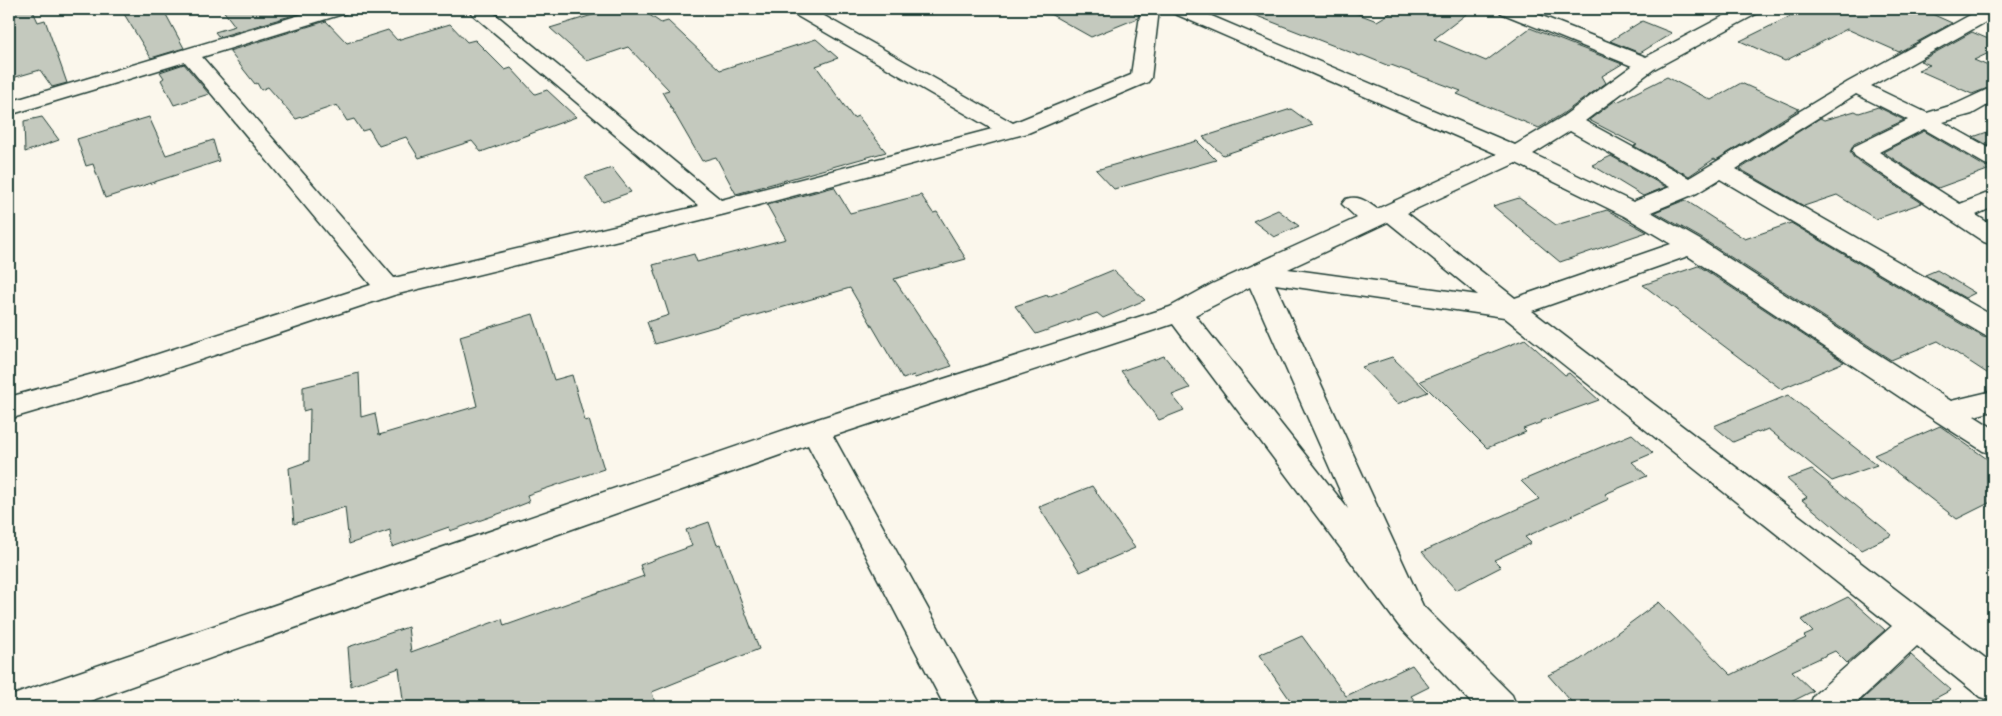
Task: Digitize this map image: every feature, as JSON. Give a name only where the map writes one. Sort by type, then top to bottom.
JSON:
[{"type":"street","points":[[9,109],[339,9]]},
{"type":"street","points":[[478,9],[717,209]]},
{"type":"street","points":[[799,9],[1010,130]]},
{"type":"street","points":[[9,408],[121,376],[388,288],[717,209],[1010,130],[1141,78],[1150,9]]},
{"type":"street","points":[[1180,9],[1516,154],[1632,211],[1691,246],[1993,443]]},
{"type":"street","points":[[1508,9],[1647,66]]},
{"type":"street","points":[[27,707],[815,431],[1179,313],[1374,212],[1516,154],[1570,122],[1647,66],[1751,9]]},
{"type":"street","points":[[1632,211],[1689,188],[1855,86],[1993,10]]},
{"type":"street","points":[[188,54],[388,288]]},
{"type":"street","points":[[1855,86],[1925,120],[1993,159]]},
{"type":"street","points":[[1993,94],[1964,109],[1925,120],[1863,151],[1993,237]]},
{"type":"street","points":[[1570,122],[1689,188]]},
{"type":"street","points":[[1719,169],[1993,328]]},
{"type":"street","points":[[1958,214],[1993,198]]},
{"type":"street","points":[[1374,212],[1511,309],[1993,685]]},
{"type":"street","points":[[1257,273],[1511,309],[1691,246]]},
{"type":"street","points":[[1257,273],[1411,616]]},
{"type":"street","points":[[1179,313],[1411,616],[1499,707]]},
{"type":"street","points":[[1946,412],[1993,401]]},
{"type":"street","points":[[815,431],[964,707]]},
{"type":"street","points":[[1827,707],[1918,625]]},
{"type":"building","points":[[9,9],[32,9],[38,22],[45,20],[67,83],[52,87],[40,70],[9,79]]},
{"type":"building","points":[[121,9],[163,9],[184,48],[151,58]]},
{"type":"building","points":[[222,9],[314,9],[219,37],[215,32],[235,26]]},
{"type":"building","points":[[612,9],[641,9],[661,23],[668,21],[720,70],[816,39],[838,58],[816,66],[853,118],[858,116],[886,152],[736,194],[716,157],[702,161],[662,92],[669,90],[628,47],[587,61],[550,28]]},
{"type":"building","points":[[1041,9],[1139,9],[1138,18],[1091,37]]},
{"type":"building","points":[[1245,9],[1345,9],[1377,21],[1397,9],[1473,9],[1434,39],[1486,61],[1530,28],[1622,64],[1602,76],[1606,83],[1539,128],[1457,94],[1461,91],[1391,65],[1389,66],[1362,55],[1360,56],[1244,11]]},
{"type":"building","points":[[1800,9],[1921,9],[1952,23],[1899,52],[1847,29],[1785,61],[1740,41],[1803,10]]},
{"type":"building","points":[[326,21],[347,43],[388,30],[397,40],[450,24],[467,42],[475,40],[505,70],[511,68],[535,94],[547,90],[576,117],[481,152],[472,141],[419,158],[406,137],[379,146],[369,129],[362,131],[354,119],[347,121],[337,105],[296,119],[268,87],[261,90],[257,83],[255,84],[229,51]]},
{"type":"building","points":[[1642,21],[1672,33],[1640,53],[1610,41]]},
{"type":"building","points":[[1972,32],[1993,41],[1993,51],[1974,60],[1993,68],[1993,86],[1972,94],[1918,70],[1930,65],[1920,61]]},
{"type":"building","points":[[184,64],[209,94],[174,105],[161,80],[164,78],[160,72]]},
{"type":"building","points":[[1667,77],[1711,100],[1741,83],[1799,109],[1716,160],[1714,159],[1689,176],[1634,146],[1637,145],[1589,120],[1616,100],[1617,102]]},
{"type":"building","points":[[1878,107],[1904,120],[1854,144],[1850,152],[1854,158],[1922,203],[1876,219],[1837,195],[1804,206],[1740,169],[1820,118],[1824,120]]},
{"type":"building","points":[[1291,109],[1313,125],[1223,155],[1203,137]]},
{"type":"building","points":[[42,117],[59,140],[25,152],[24,121]]},
{"type":"building","points":[[149,117],[166,155],[213,140],[219,161],[105,198],[93,164],[86,166],[77,139]]},
{"type":"building","points":[[1993,130],[1993,148],[1973,137]]},
{"type":"building","points":[[1924,131],[1984,166],[1993,168],[1938,188],[1883,152]]},
{"type":"building","points":[[1197,141],[1216,160],[1114,189],[1096,170]]},
{"type":"building","points":[[1611,156],[1666,187],[1643,196],[1592,165]]},
{"type":"building","points":[[612,168],[631,192],[603,202],[585,177]]},
{"type":"building","points":[[834,187],[850,213],[921,195],[933,213],[937,212],[966,259],[894,279],[952,366],[915,378],[914,375],[903,379],[850,288],[655,344],[647,322],[669,315],[653,265],[694,254],[697,262],[786,239],[767,205]]},
{"type":"building","points":[[1519,198],[1556,225],[1607,210],[1647,232],[1560,262],[1493,206]]},
{"type":"building","points":[[1685,200],[1745,239],[1791,223],[1983,337],[1992,339],[1993,377],[1938,341],[1891,360],[1701,238],[1655,212]]},
{"type":"building","points":[[1278,210],[1299,226],[1274,237],[1253,221]]},
{"type":"building","points":[[1699,266],[1844,362],[1781,389],[1643,285]]},
{"type":"building","points":[[1113,270],[1145,300],[1103,318],[1097,313],[1036,334],[1015,306],[1047,295],[1048,297]]},
{"type":"building","points":[[1937,270],[1975,293],[1965,298],[1925,275]]},
{"type":"building","points":[[533,314],[554,380],[572,375],[585,421],[589,420],[604,469],[527,495],[529,502],[501,513],[450,531],[449,527],[392,547],[390,530],[349,544],[345,507],[294,524],[289,468],[309,461],[310,409],[303,411],[303,387],[359,373],[361,417],[375,413],[379,435],[477,406],[460,336]]},
{"type":"building","points":[[1525,339],[1565,375],[1569,373],[1599,400],[1541,421],[1523,429],[1526,432],[1487,448],[1420,381]]},
{"type":"building","points":[[1164,356],[1190,388],[1172,395],[1184,410],[1159,420],[1121,371]]},
{"type":"building","points":[[1392,357],[1428,392],[1397,404],[1362,367]]},
{"type":"building","points":[[1788,395],[1877,465],[1832,481],[1768,429],[1733,442],[1714,426]]},
{"type":"building","points":[[1940,426],[1993,463],[1993,501],[1957,519],[1874,455]]},
{"type":"building","points":[[1632,434],[1653,453],[1632,462],[1647,476],[1605,494],[1609,499],[1525,537],[1531,543],[1494,560],[1501,567],[1456,590],[1422,552],[1539,499],[1521,481]]},
{"type":"building","points":[[1812,470],[1892,535],[1861,550],[1802,500],[1807,497],[1787,479]]},
{"type":"building","points":[[1092,486],[1135,548],[1080,572],[1039,507]]},
{"type":"building","points":[[709,522],[717,545],[720,544],[759,649],[652,692],[656,707],[404,707],[399,668],[351,686],[348,647],[408,627],[411,652],[502,619],[504,626],[644,576],[640,565],[692,546],[686,530]]},
{"type":"building","points":[[1848,597],[1885,630],[1847,663],[1835,651],[1792,671],[1813,691],[1781,707],[1576,707],[1548,675],[1577,662],[1659,602],[1731,675],[1806,638],[1804,636],[1813,632],[1801,620]]},
{"type":"building","points":[[1302,636],[1346,696],[1412,665],[1429,687],[1411,696],[1420,707],[1295,707],[1259,655]]},
{"type":"building","points":[[1911,655],[1951,690],[1919,707],[1854,707]]}]
